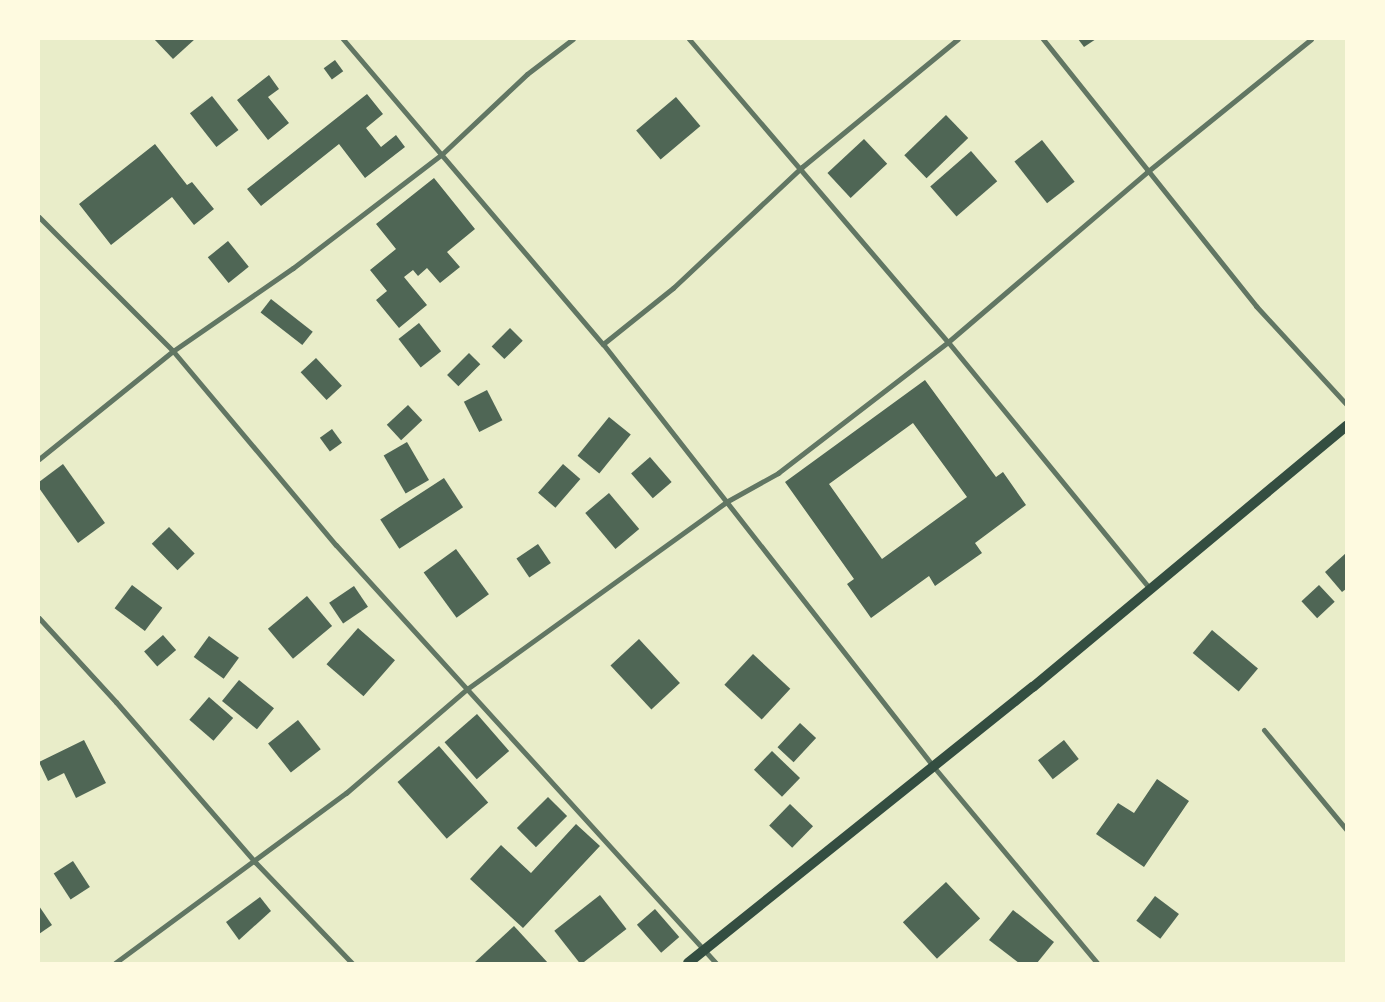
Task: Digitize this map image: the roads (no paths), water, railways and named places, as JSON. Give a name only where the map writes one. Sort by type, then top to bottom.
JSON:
[{"type":"main road","points":[[688,963],[1150,589],[1346,426]]},
{"type":"street","points":[[343,39],[603,344],[933,766],[1097,963]]},
{"type":"street","points":[[39,459],[173,351],[294,268],[442,155],[527,74],[573,39]]},
{"type":"street","points":[[689,39],[802,167],[1150,589]]},
{"type":"street","points":[[603,344],[672,288],[802,167],[958,39]]},
{"type":"street","points":[[1042,39],[1256,306],[1346,404]]},
{"type":"street","points":[[115,963],[255,862],[346,793],[467,689],[726,502],[778,473],[948,342],[1147,172],[1311,39]]},
{"type":"street","points":[[39,217],[173,351],[336,545],[703,951],[716,963]]},
{"type":"street","points":[[39,618],[116,702],[255,862],[352,963]]},
{"type":"street","points":[[1264,730],[1346,829]]}]
